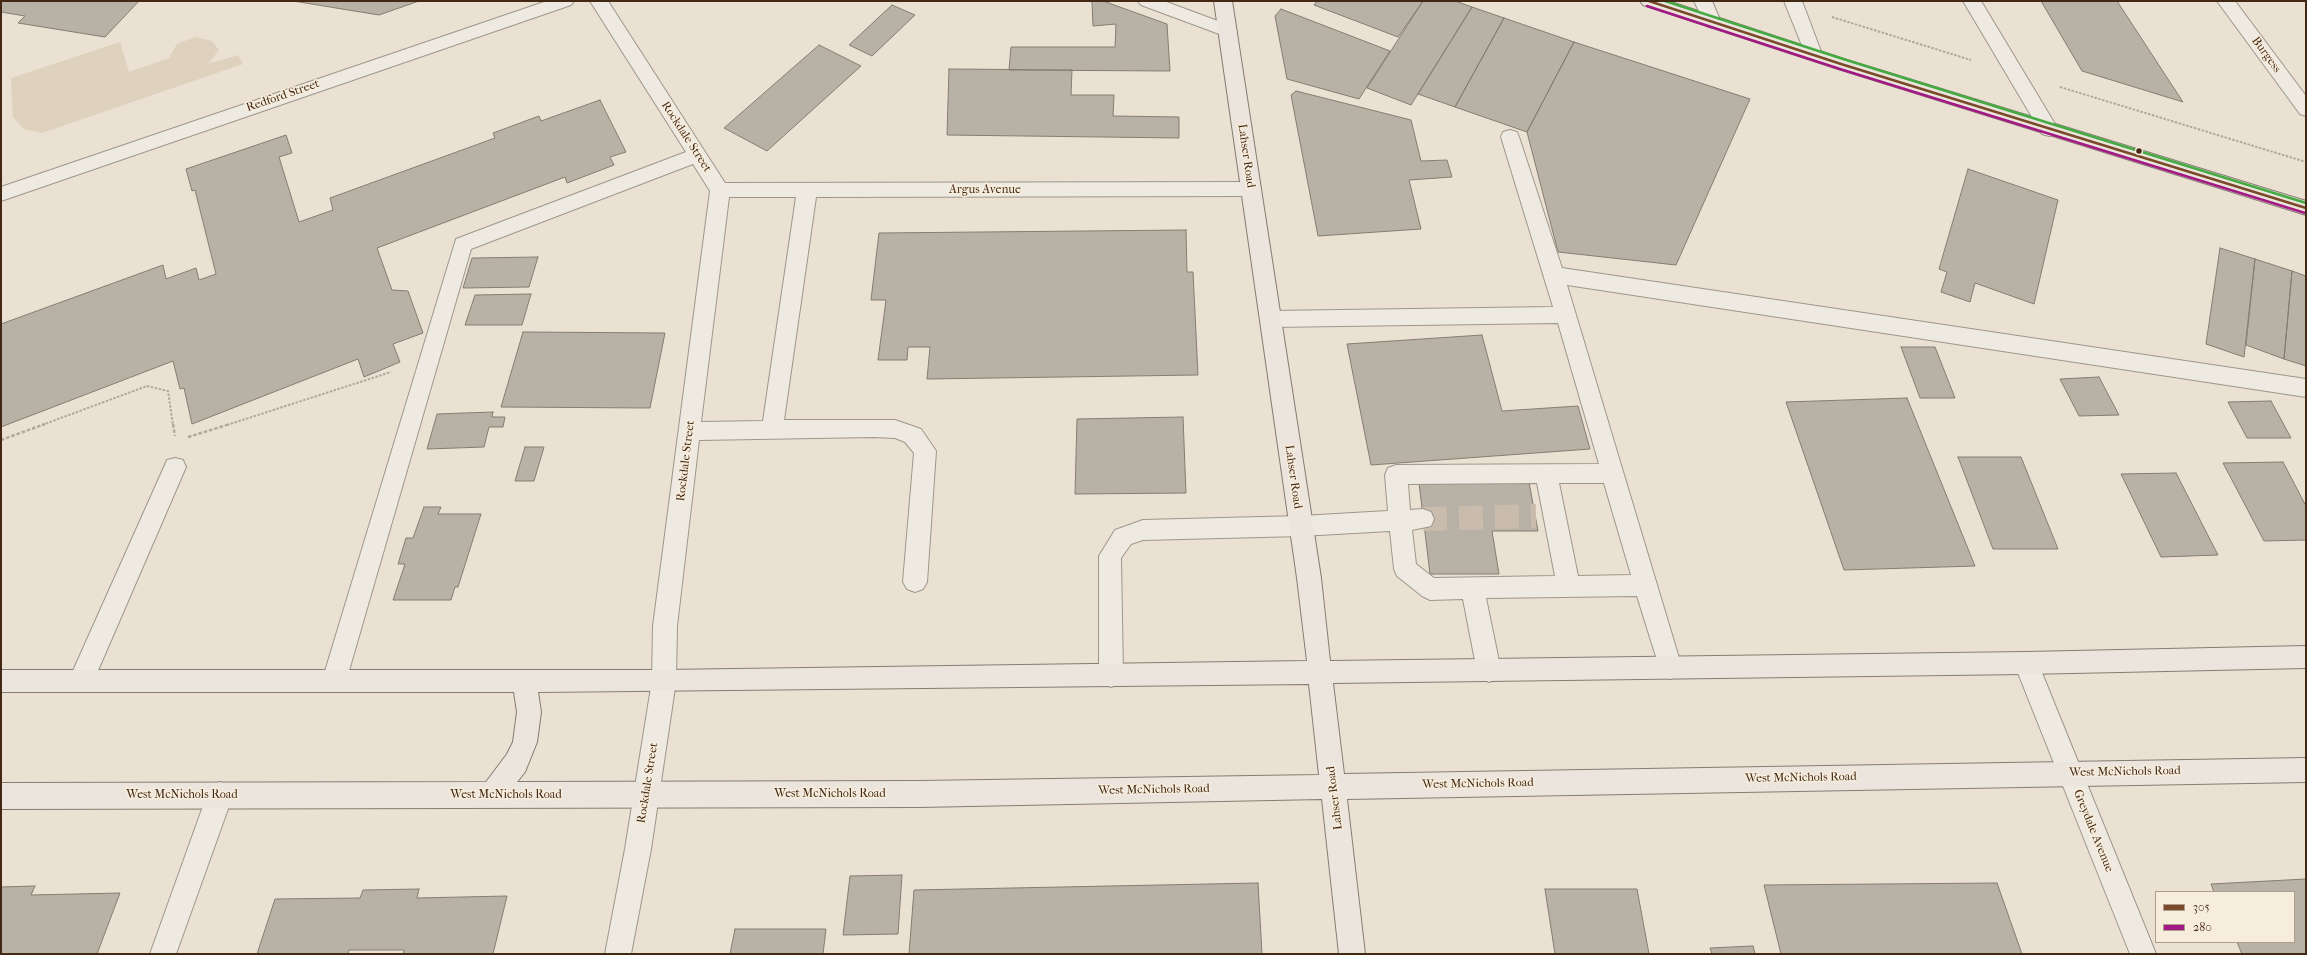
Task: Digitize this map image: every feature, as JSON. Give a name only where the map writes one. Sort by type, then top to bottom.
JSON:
[{"type":"main road","name":"Lahser Road","points":[[1223,1],[1309,578],[1352,954]]},
{"type":"main road","points":[[1649,1],[2049,129],[2306,208]]},
{"type":"main road","points":[[1,681],[664,681],[1320,674],[2306,658]]},
{"type":"main road","points":[[492,795],[516,763],[525,742],[529,712],[524,681]]},
{"type":"main road","name":"West McNichols Road","points":[[1,796],[919,794],[2070,772],[2306,770]]},
{"type":"street","name":"Redford Street","points":[[1,194],[268,101],[565,1]]},
{"type":"street","name":"Rockdale Street","points":[[599,1],[720,190],[665,626],[664,681],[645,794],[638,849],[618,954]]},
{"type":"street","points":[[1147,1],[1228,31]]},
{"type":"street","points":[[1703,1],[1712,22]]},
{"type":"street","points":[[1793,1],[1813,54]]},
{"type":"street","points":[[1972,1],[2049,129]]},
{"type":"street","name":"Burgess","points":[[2226,1],[2306,109]]},
{"type":"street","points":[[1510,137],[1554,275],[1644,586],[1670,668]]},
{"type":"street","points":[[334,681],[463,244],[697,155]]},
{"type":"street","name":"Argus Avenue","points":[[720,190],[1250,189]]},
{"type":"street","points":[[772,429],[806,190]]},
{"type":"street","points":[[1554,275],[2306,388]]},
{"type":"street","points":[[1270,319],[1566,315]]},
{"type":"street","points":[[690,431],[874,428],[894,429],[912,435],[924,451],[915,582]]},
{"type":"street","points":[[81,681],[175,467]]},
{"type":"street","points":[[1546,473],[1545,516],[1568,586]]},
{"type":"street","points":[[1612,473],[1396,475],[1412,519],[1405,569],[1430,589],[1644,586]]},
{"type":"street","points":[[1111,676],[1110,556],[1123,537],[1142,530],[1301,526],[1412,519]]},
{"type":"street","points":[[1472,589],[1481,624],[1489,671]]},
{"type":"street","name":"Greydale Avenue","points":[[2026,663],[2143,954]]},
{"type":"street","points":[[163,954],[220,795]]},
{"type":"path","points":[[184,438],[395,370]]},
{"type":"path","points":[[1,440],[147,386],[168,391],[176,441]]},
{"type":"shaded area","points":[[195,37],[212,41],[219,50],[208,64],[238,55],[243,64],[42,133],[24,129],[13,117],[11,78],[120,42],[129,72],[169,58],[177,44]]},
{"type":"building","points":[[1,1],[139,1],[105,37],[18,23],[25,16],[1,12]]},
{"type":"building","points":[[293,1],[419,1],[379,15]]},
{"type":"building","points":[[1092,1],[1103,1],[1167,24],[1170,71],[1009,70],[1011,47],[1115,47],[1116,24],[1093,26]]},
{"type":"building","points":[[1317,1],[1423,1],[1398,37],[1314,5]]},
{"type":"building","points":[[1423,1],[1455,1],[1472,7],[1411,105],[1367,88]]},
{"type":"building","points":[[2041,1],[2117,1],[2183,102],[2082,71]]},
{"type":"building","points":[[892,5],[915,15],[872,56],[849,45]]},
{"type":"building","points":[[1472,7],[1504,18],[1455,107],[1418,94]]},
{"type":"building","points":[[1281,9],[1390,51],[1359,99],[1287,79],[1275,16]]},
{"type":"building","points":[[1504,18],[1574,42],[1527,132],[1455,107]]},
{"type":"building","points":[[1574,42],[1750,99],[1676,265],[1558,252],[1527,132]]},
{"type":"building","points":[[819,45],[861,66],[767,151],[724,128]]},
{"type":"building","points":[[949,69],[1072,70],[1071,95],[1114,95],[1113,116],[1179,117],[1179,138],[947,135]]},
{"type":"building","points":[[1296,91],[1411,120],[1421,161],[1447,160],[1452,177],[1409,180],[1421,229],[1318,236],[1291,95]]},
{"type":"building","points":[[600,100],[626,152],[610,157],[614,165],[567,183],[565,177],[377,248],[392,290],[408,291],[423,333],[393,344],[400,362],[364,377],[358,359],[192,424],[184,388],[180,389],[173,361],[1,427],[1,324],[163,265],[166,279],[196,268],[199,280],[216,274],[195,190],[192,191],[186,169],[286,135],[292,153],[279,157],[299,222],[333,210],[330,198],[495,138],[493,133],[539,116],[541,121]]},
{"type":"building","points":[[1968,169],[2058,200],[2034,304],[1975,283],[1970,302],[1941,292],[1947,272],[1939,269]]},
{"type":"building","points":[[1186,230],[1187,272],[1193,272],[1198,375],[927,379],[930,347],[908,347],[907,360],[878,360],[886,300],[871,300],[879,233]]},
{"type":"building","points":[[2220,248],[2255,259],[2244,357],[2206,344]]},
{"type":"building","points":[[538,257],[529,287],[463,288],[472,258]]},
{"type":"building","points":[[2255,259],[2292,271],[2284,359],[2246,345]]},
{"type":"building","points":[[2292,271],[2306,276],[2306,366],[2284,359]]},
{"type":"building","points":[[531,294],[522,325],[465,325],[475,295]]},
{"type":"building","points":[[523,332],[665,333],[650,408],[501,407]]},
{"type":"building","points":[[1482,335],[1502,411],[1578,406],[1590,449],[1371,465],[1347,344]]},
{"type":"building","points":[[1901,347],[1935,347],[1955,398],[1920,398]]},
{"type":"building","points":[[2099,377],[2119,415],[2079,416],[2060,379]]},
{"type":"building","points":[[1907,398],[1975,566],[1844,570],[1786,402]]},
{"type":"building","points":[[2271,401],[2291,438],[2247,438],[2228,402]]},
{"type":"building","points":[[493,412],[492,417],[505,417],[503,427],[489,427],[484,447],[427,449],[437,414]]},
{"type":"building","points":[[1183,417],[1186,493],[1075,494],[1077,419]]},
{"type":"building","points":[[525,447],[544,447],[534,481],[515,481]]},
{"type":"building","points":[[1958,457],[2021,457],[2058,549],[1993,549]]},
{"type":"building","points":[[2283,462],[2306,506],[2306,540],[2264,541],[2223,463]]},
{"type":"building","points":[[2176,473],[2218,555],[2161,557],[2121,474]]},
{"type":"building","points":[[1529,482],[1538,531],[1492,531],[1499,574],[1430,574],[1419,483]]},
{"type":"building","points":[[424,507],[441,507],[438,514],[481,514],[458,587],[455,587],[451,600],[393,600],[405,564],[398,564],[406,538],[413,538]]},
{"type":"building","points":[[902,875],[898,934],[843,935],[850,876]]},
{"type":"building","points":[[2306,879],[2306,954],[2242,954],[2237,943],[2295,943],[2295,891],[2214,891],[2211,884]]},
{"type":"building","points":[[1258,883],[1262,954],[909,954],[914,890]]},
{"type":"building","points":[[1997,883],[2022,954],[1781,954],[1764,885]]},
{"type":"building","points":[[35,886],[31,895],[120,893],[97,954],[1,954],[1,887]]},
{"type":"building","points":[[419,889],[417,898],[507,896],[493,954],[403,954],[404,950],[349,950],[348,954],[257,954],[275,899],[360,898],[363,890]]},
{"type":"building","points":[[1545,889],[1637,889],[1649,954],[1555,954]]},
{"type":"building","points":[[735,929],[826,929],[823,954],[730,954]]},
{"type":"building","points":[[1753,946],[1755,954],[1712,954],[1710,948]]},
{"type":"tunnel","points":[[1423,519],[1536,516]]},
{"type":"transit line","name":"305","points":[[1649,1],[1841,64],[2306,208]]},
{"type":"transit line","points":[[1665,1],[1843,59],[2306,203]]},
{"type":"transit line","name":"280","points":[[1647,6],[1840,69],[2305,213]]}]
